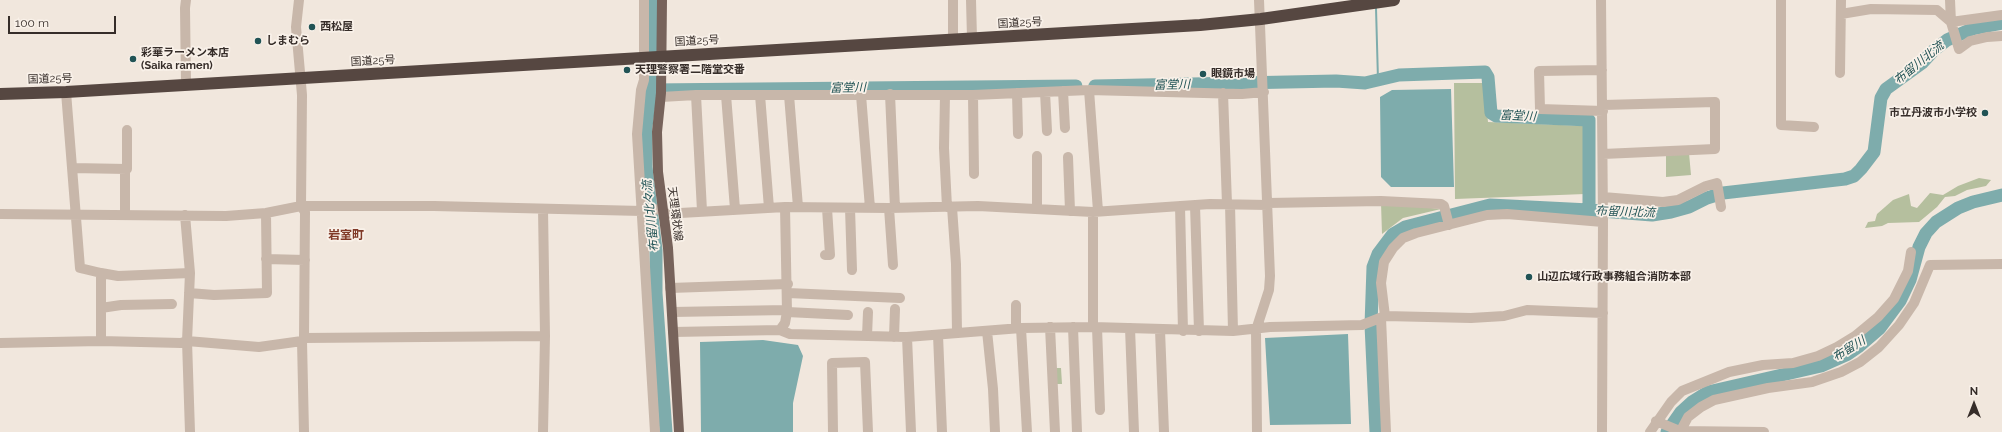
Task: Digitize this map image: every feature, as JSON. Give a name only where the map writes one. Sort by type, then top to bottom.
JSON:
[{"type":"highway","name":"国道25号","points":[[0,94],[66,92],[1200,25],[1261,19],[1394,0]]},
{"type":"main road","name":"天理環状線","points":[[662,0],[652,57],[661,92],[657,132],[658,172],[672,312],[679,432]]},
{"type":"street","points":[[186,0],[186,85]]},
{"type":"street","points":[[299,0],[296,27],[301,78],[301,206],[305,212],[303,339],[304,432]]},
{"type":"street","points":[[644,0],[652,57],[641,90],[637,134],[643,211],[655,432]]},
{"type":"street","points":[[952,0],[953,40]]},
{"type":"street","points":[[971,0],[972,38]]},
{"type":"street","points":[[1258,432],[1256,330],[1269,290],[1268,204],[1259,0]]},
{"type":"street","points":[[1601,0],[1603,108],[1602,432]]},
{"type":"street","points":[[1781,0],[1781,125],[1814,127]]},
{"type":"street","points":[[1840,73],[1841,0]]},
{"type":"street","points":[[1950,0],[1951,25],[1958,50],[1970,41],[1987,37],[2002,36]]},
{"type":"street","points":[[1841,14],[1871,9],[1937,10],[1951,25]]},
{"type":"street","points":[[1951,25],[2002,15]]},
{"type":"street","points":[[1602,70],[1539,71],[1540,109],[1603,108],[1716,102],[1715,149],[1603,154]]},
{"type":"street","points":[[661,92],[696,95],[973,95],[1089,90],[1223,93],[1263,87]]},
{"type":"street","points":[[1089,90],[1096,211],[1095,367],[1097,406]]},
{"type":"street","points":[[66,92],[77,215],[80,268],[118,276],[190,273]]},
{"type":"street","points":[[1045,92],[1047,131]]},
{"type":"street","points":[[1063,92],[1065,128]]},
{"type":"street","points":[[1017,93],[1018,134]]},
{"type":"street","points":[[1223,93],[1233,331]]},
{"type":"street","points":[[890,94],[893,264]]},
{"type":"street","points":[[696,95],[702,211]]},
{"type":"street","points":[[726,95],[734,209]]},
{"type":"street","points":[[760,95],[769,208]]},
{"type":"street","points":[[789,95],[798,207]]},
{"type":"street","points":[[861,95],[870,208]]},
{"type":"street","points":[[945,95],[944,148],[956,264],[957,333]]},
{"type":"street","points":[[973,95],[974,174]]},
{"type":"street","points":[[125,214],[127,130]]},
{"type":"street","points":[[1037,156],[1037,210]]},
{"type":"street","points":[[1068,157],[1070,211]]},
{"type":"street","points":[[72,168],[125,169]]},
{"type":"street","points":[[1603,199],[1663,202],[1678,200],[1706,186],[1717,183],[1721,205]]},
{"type":"street","points":[[0,214],[226,216],[266,213],[301,206],[434,206],[702,213],[702,211],[785,207],[892,208],[978,206],[1037,210],[1096,211],[1195,205],[1381,202],[1441,204],[1444,206],[1449,224]]},
{"type":"street","points":[[1195,205],[1199,331]]},
{"type":"street","points":[[1180,206],[1183,331]]},
{"type":"street","points":[[780,330],[786,323],[788,311],[785,207]]},
{"type":"street","points":[[825,255],[830,255],[827,208]]},
{"type":"street","points":[[850,208],[852,270]]},
{"type":"street","points":[[543,209],[545,336],[543,432]]},
{"type":"street","points":[[190,293],[214,295],[267,294],[266,213]]},
{"type":"street","points":[[1386,432],[1381,283],[1384,262],[1393,248],[1403,238],[1449,224],[1487,216],[1506,214],[1603,220]]},
{"type":"street","points":[[185,216],[190,273],[187,341],[190,432]]},
{"type":"street","points":[[1650,432],[1682,391],[1729,372],[1764,365],[1793,363],[1818,356],[1837,348],[1855,336],[1878,317],[1894,298],[1908,271],[1911,252]]},
{"type":"street","points":[[266,259],[305,260]]},
{"type":"street","points":[[1682,431],[1688,416],[1714,400],[1768,388],[1812,382],[1841,372],[1860,362],[1879,347],[1899,325],[1914,303],[1930,265],[2002,264]]},
{"type":"street","points":[[101,273],[101,341]]},
{"type":"street","points":[[670,288],[788,288],[900,298]]},
{"type":"street","points":[[101,308],[121,305],[172,304]]},
{"type":"street","points":[[1016,305],[1027,432]]},
{"type":"street","points":[[894,337],[895,309]]},
{"type":"street","points":[[673,332],[780,330],[790,334],[907,337],[1018,328],[1050,327],[1233,331],[1256,330],[1270,327],[1362,325],[1382,317],[1471,318],[1504,316],[1527,310],[1603,313]]},
{"type":"street","points":[[672,312],[788,311],[848,315]]},
{"type":"street","points":[[867,336],[868,312]]},
{"type":"street","points":[[1050,327],[1055,432]]},
{"type":"street","points":[[1073,327],[1077,432]]},
{"type":"street","points":[[1130,328],[1134,432]]},
{"type":"street","points":[[1160,330],[1164,432]]},
{"type":"street","points":[[987,331],[993,389],[995,432]]},
{"type":"street","points":[[938,335],[942,432]]},
{"type":"street","points":[[0,343],[101,341],[181,343],[187,341],[259,347],[303,339],[545,336]]},
{"type":"street","points":[[907,337],[911,432]]},
{"type":"street","points":[[833,432],[832,363],[866,362],[868,432]]},
{"type":"street","points":[[1658,422],[1682,431],[1764,432]]},
{"type":"green space","points":[[1454,83],[1484,83],[1488,122],[1585,126],[1585,194],[1455,199]]},
{"type":"green space","points":[[1666,153],[1689,153],[1691,175],[1666,177]]},
{"type":"green space","points":[[1979,178],[1991,180],[1986,186],[1967,190],[1955,196],[1945,197],[1937,207],[1919,222],[1888,223],[1882,226],[1865,228],[1868,222],[1875,221],[1877,214],[1893,200],[1909,194],[1911,206],[1917,208],[1930,193],[1943,195],[1958,186]]},
{"type":"green space","points":[[1381,203],[1441,209],[1403,218],[1382,234]]},
{"type":"green space","points":[[1055,368],[1061,368],[1062,384],[1055,384]]},
{"type":"water","points":[[1451,89],[1454,187],[1391,187],[1381,177],[1380,97],[1392,90]]},
{"type":"water","points":[[1348,334],[1351,424],[1270,425],[1265,338]]},
{"type":"water","points":[[763,340],[798,345],[803,356],[793,403],[793,432],[701,432],[700,342]]},
{"type":"waterway","name":"布留川北々流","points":[[653,0],[651,90],[646,127],[646,167],[656,250],[656,293],[666,432]]},
{"type":"waterway","points":[[1376,8],[1378,80]]},
{"type":"waterway","name":"布留川北流","points":[[1376,432],[1371,325],[1373,267],[1378,254],[1393,234],[1405,227],[1490,205],[1652,215],[1689,207],[1707,198],[1723,193],[1845,179],[1854,176],[1874,152],[1881,98],[1886,89],[1922,63],[1933,51],[1947,40],[1972,29],[2002,23]]},
{"type":"waterway","name":"富堂川","points":[[1095,86],[1336,81],[1365,83],[1399,75],[1485,72],[1488,77],[1491,113],[1496,116],[1589,120],[1589,210]]},
{"type":"waterway","name":"富堂川","points":[[651,90],[1076,86]]},
{"type":"waterway","name":"布留川","points":[[1667,432],[1681,412],[1692,402],[1708,392],[1821,366],[1848,354],[1858,347],[1880,328],[1900,301],[1910,280],[1919,247],[1926,233],[1936,222],[1958,208],[1973,202],[2002,195]]},
{"type":"place","name":"西松屋","points":[[312,27]]},
{"type":"place","name":"しまむら","points":[[258,41]]},
{"type":"place","name":"彩華ラーメン本店 (Saika ramen)","points":[[133,59]]},
{"type":"place","name":"天理警察署二階堂交番","points":[[627,70]]},
{"type":"place","name":"眼鏡市場","points":[[1203,74]]},
{"type":"place","name":"市立丹波市小学校","points":[[1985,113]]},
{"type":"place","name":"山辺広域行政事務組合消防本部","points":[[1529,277]]},
{"type":"district","name":"岩室町","points":[[346,235]]}]
